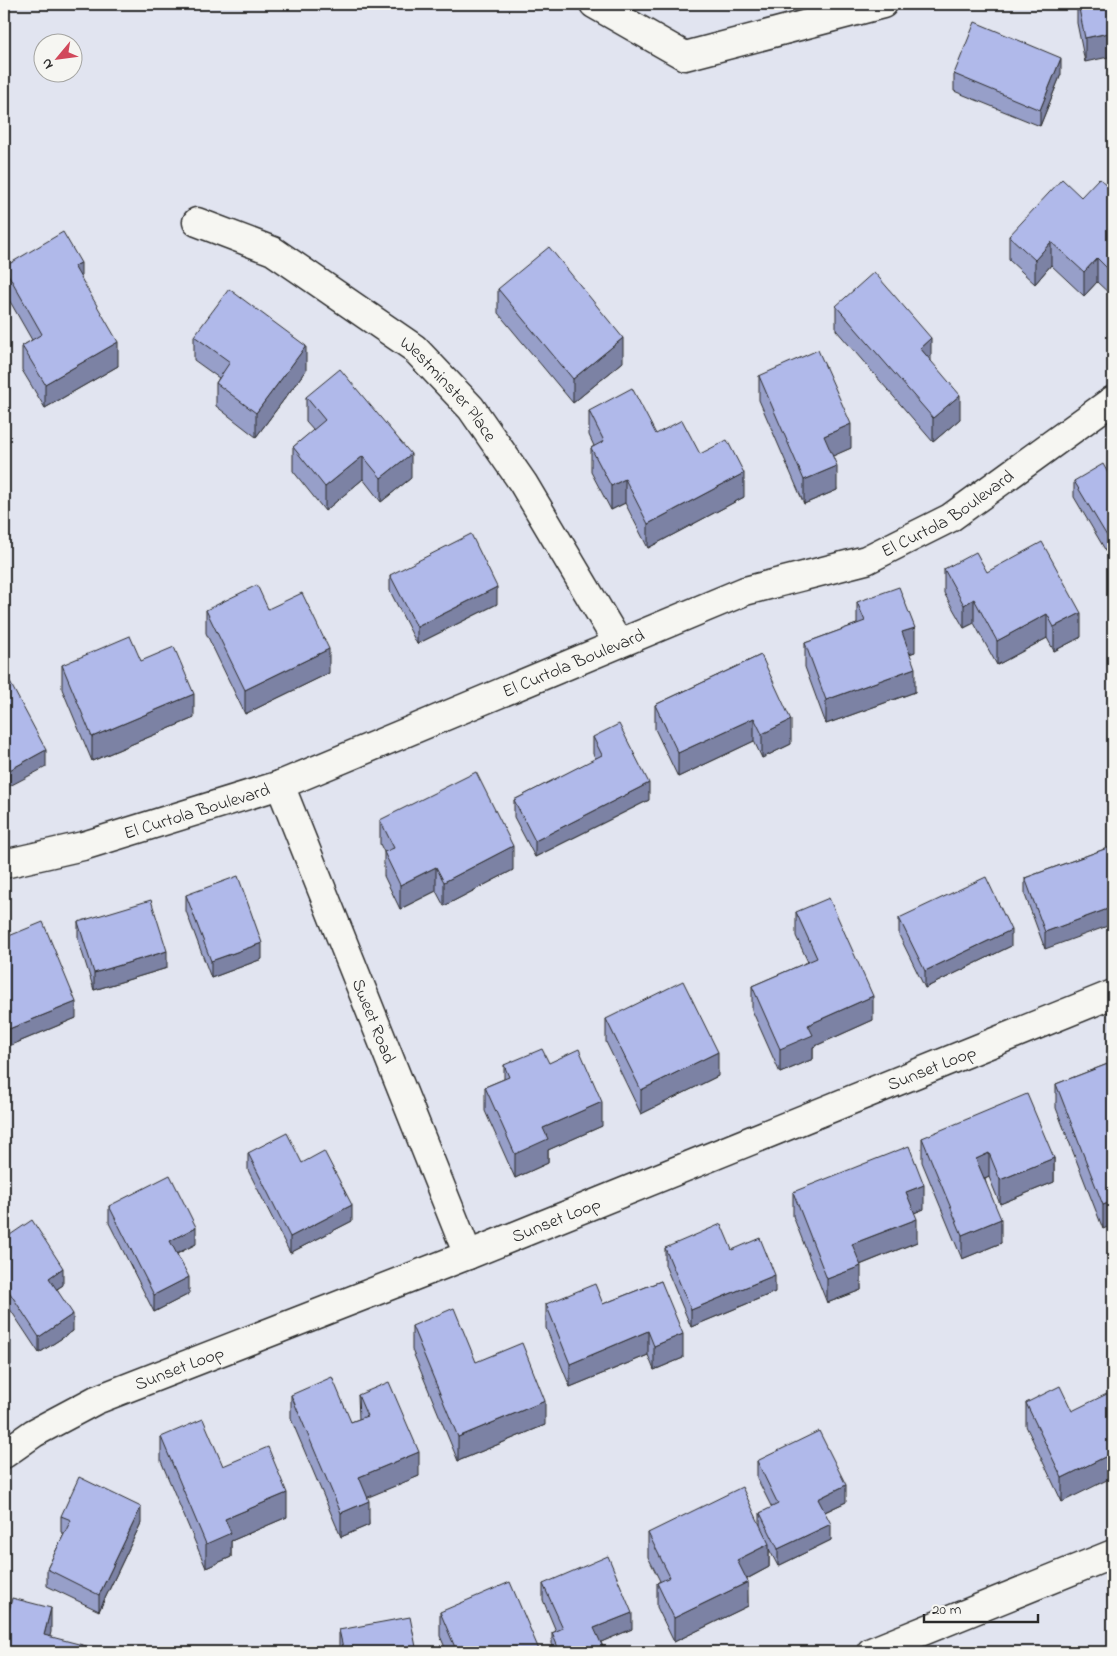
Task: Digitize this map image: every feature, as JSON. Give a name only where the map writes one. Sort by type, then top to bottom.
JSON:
[{"type":"street","points":[[594,4],[686,56],[883,4]]},
{"type":"street","name":"Westminster Place","points":[[197,222],[273,251],[414,348],[472,408],[524,483],[618,643]]},
{"type":"street","name":"El Curtola Boulevard","points":[[4,864],[83,846],[280,785],[745,591],[866,560],[950,518],[1113,400]]},
{"type":"street","name":"Sweet Road","points":[[280,785],[468,1255]]},
{"type":"street","name":"Sunset Loop","points":[[4,1454],[34,1433],[96,1400],[468,1255],[1113,994]]},
{"type":"street","points":[[871,1652],[1113,1554]]},
{"type":"building","points":[[1078,4],[1113,4],[1113,32],[1085,38]]},
{"type":"building","points":[[975,22],[1061,58],[1040,110],[954,74]]},
{"type":"building","points":[[1099,178],[1113,191],[1113,274],[1097,258],[1084,272],[1051,242],[1035,260],[1009,236],[1062,179],[1081,197]]},
{"type":"building","points":[[63,232],[81,263],[74,266],[118,342],[45,384],[22,346],[42,334],[4,267]]},
{"type":"building","points":[[549,247],[623,338],[573,379],[498,289]]},
{"type":"building","points":[[874,272],[931,338],[920,348],[960,395],[933,418],[836,306]]},
{"type":"building","points":[[229,289],[306,346],[256,413],[216,383],[230,362],[194,336]]},
{"type":"building","points":[[818,350],[851,424],[824,436],[837,466],[804,480],[759,376]]},
{"type":"building","points":[[340,369],[411,454],[381,478],[363,456],[325,487],[293,447],[325,420],[306,397]]},
{"type":"building","points":[[632,388],[656,434],[682,420],[700,454],[727,440],[744,473],[648,524],[625,479],[611,486],[591,448],[604,441],[589,411]]},
{"type":"building","points":[[1103,464],[1113,482],[1113,546],[1074,481]]},
{"type":"building","points":[[471,534],[497,587],[417,627],[390,575]]},
{"type":"building","points":[[1042,542],[1081,613],[1054,627],[1047,614],[997,641],[974,599],[964,605],[944,569],[976,552],[987,572]]},
{"type":"building","points":[[257,585],[268,609],[302,593],[329,649],[245,690],[206,610]]},
{"type":"building","points":[[899,587],[915,628],[902,632],[915,668],[826,700],[805,643],[865,621],[857,602]]},
{"type":"building","points":[[130,636],[141,661],[174,647],[194,694],[92,737],[62,665]]},
{"type":"building","points":[[761,655],[791,720],[762,734],[754,718],[678,753],[655,705]]},
{"type":"building","points":[[4,674],[46,750],[4,773]]},
{"type":"building","points":[[619,724],[649,783],[535,841],[514,800],[602,755],[593,737]]},
{"type":"building","points":[[476,772],[513,846],[444,882],[436,867],[400,885],[384,852],[394,848],[380,820]]},
{"type":"building","points":[[1113,846],[1113,907],[1045,932],[1025,878]]},
{"type":"building","points":[[238,876],[262,943],[211,961],[186,895]]},
{"type":"building","points":[[986,877],[1011,930],[925,971],[899,918]]},
{"type":"building","points":[[829,898],[873,996],[808,1025],[813,1035],[780,1049],[752,986],[817,958],[796,912]]},
{"type":"building","points":[[151,900],[167,951],[94,973],[78,922]]},
{"type":"building","points":[[43,922],[76,1002],[9,1029],[4,1016],[4,938]]},
{"type":"building","points":[[683,981],[718,1052],[641,1090],[606,1019]]},
{"type":"building","points":[[542,1049],[549,1063],[579,1049],[602,1102],[543,1128],[548,1139],[515,1154],[485,1087],[509,1077],[504,1065]]},
{"type":"building","points":[[1113,1062],[1113,1201],[1103,1205],[1056,1084]]},
{"type":"building","points":[[1027,1094],[1054,1158],[1000,1180],[989,1153],[976,1159],[1001,1219],[962,1235],[922,1138]]},
{"type":"building","points":[[287,1133],[302,1163],[324,1151],[352,1205],[290,1237],[248,1153]]},
{"type":"building","points":[[909,1146],[924,1185],[906,1192],[917,1219],[852,1244],[861,1266],[827,1279],[793,1192]]},
{"type":"building","points":[[170,1175],[196,1227],[170,1241],[189,1277],[154,1295],[109,1206]]},
{"type":"building","points":[[32,1220],[63,1268],[49,1278],[73,1314],[39,1337],[4,1284],[4,1239]]},
{"type":"building","points":[[721,1224],[732,1250],[760,1238],[775,1275],[691,1310],[665,1248]]},
{"type":"building","points":[[661,1281],[683,1334],[654,1346],[648,1331],[570,1364],[546,1304],[595,1284],[603,1304]]},
{"type":"building","points":[[454,1308],[476,1362],[522,1343],[545,1401],[458,1437],[412,1326]]},
{"type":"building","points":[[4,1334],[11,1341],[4,1348]]},
{"type":"building","points":[[332,1377],[351,1422],[367,1416],[358,1395],[389,1382],[419,1452],[359,1477],[369,1501],[341,1513],[291,1395]]},
{"type":"building","points":[[1060,1386],[1072,1411],[1113,1391],[1113,1453],[1062,1478],[1026,1403]]},
{"type":"building","points":[[203,1419],[223,1466],[268,1447],[287,1493],[225,1519],[231,1533],[206,1544],[161,1437]]},
{"type":"building","points":[[819,1431],[846,1485],[818,1499],[831,1524],[778,1549],[760,1513],[778,1504],[757,1461]]},
{"type":"building","points":[[79,1477],[141,1507],[99,1595],[47,1569],[71,1520],[61,1516]]},
{"type":"building","points":[[742,1487],[769,1544],[737,1560],[748,1582],[674,1618],[657,1583],[670,1577],[648,1533]]},
{"type":"building","points":[[608,1556],[632,1613],[594,1628],[605,1652],[560,1652],[552,1633],[563,1628],[543,1584]]},
{"type":"building","points":[[510,1582],[540,1652],[457,1652],[440,1612]]},
{"type":"building","points":[[12,1598],[51,1608],[44,1635],[98,1649],[97,1652],[4,1652],[4,1632]]},
{"type":"building","points":[[410,1617],[417,1652],[344,1652],[339,1630]]}]
